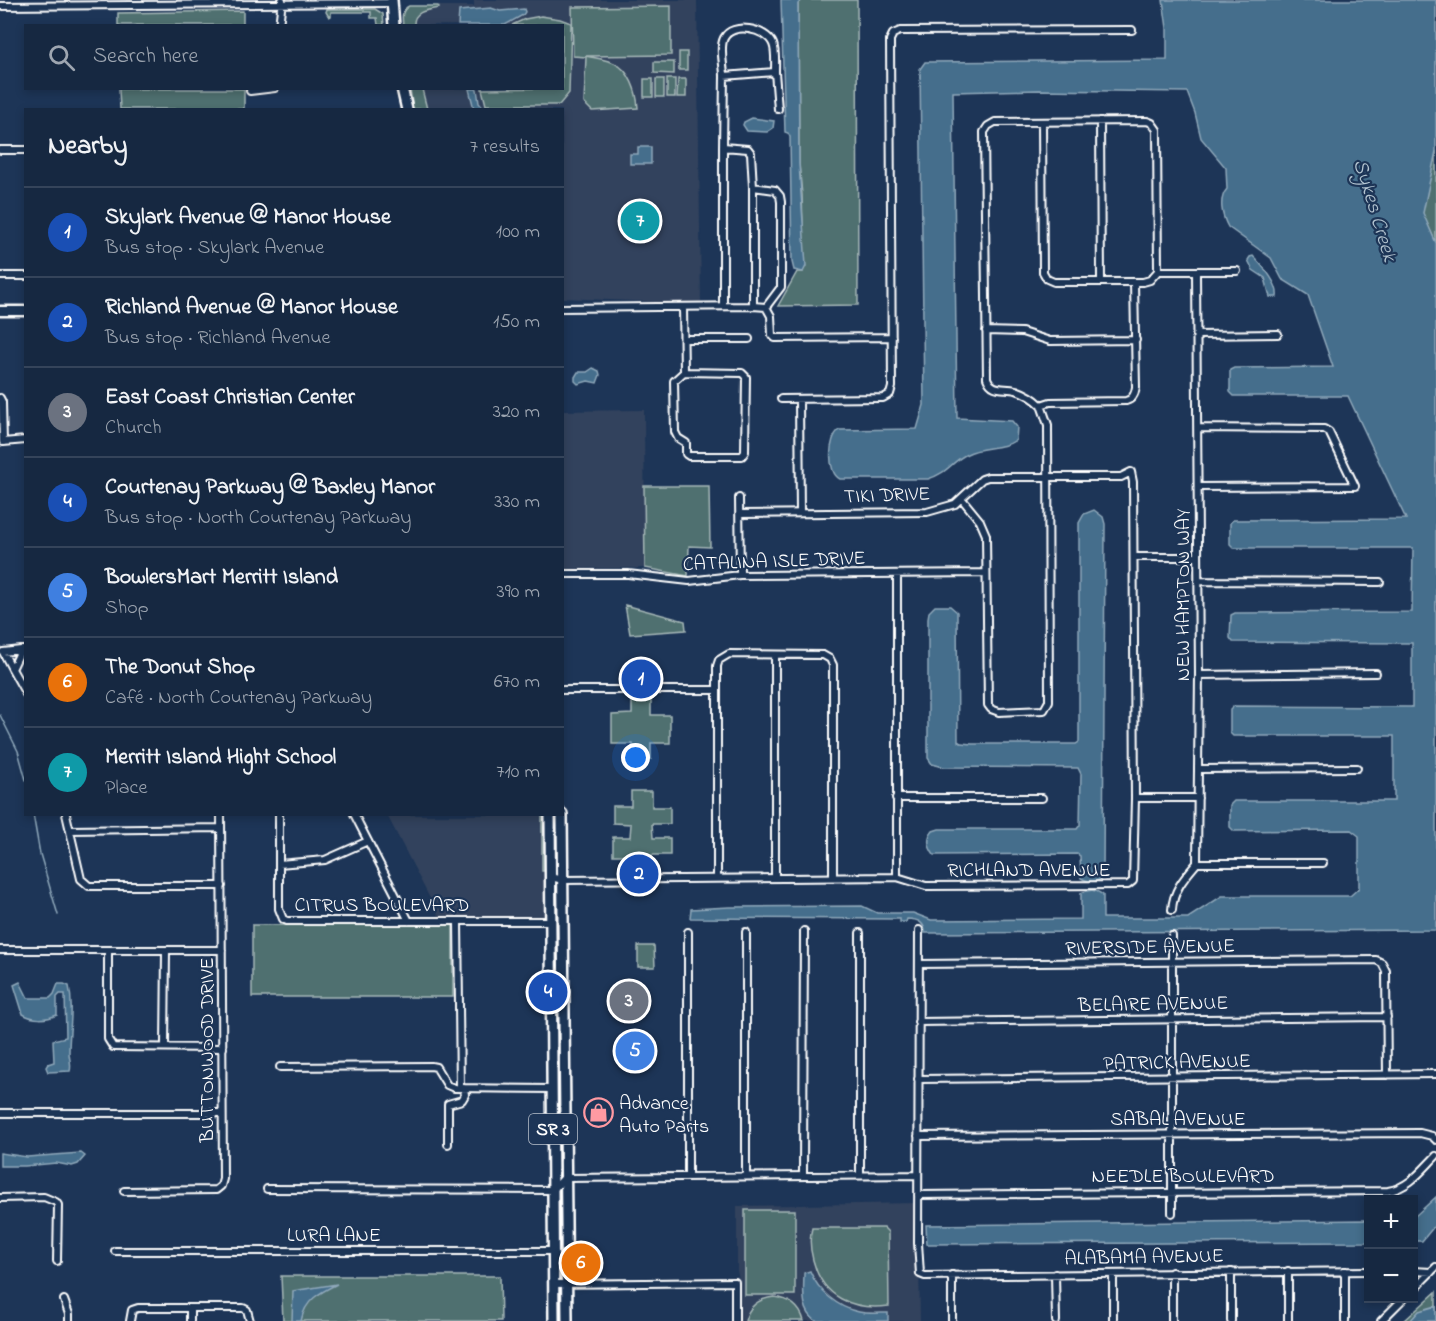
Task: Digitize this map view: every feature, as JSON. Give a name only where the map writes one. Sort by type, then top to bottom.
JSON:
[{"type":"main road","points":[[392,1],[394,24]]},
{"type":"main road","points":[[403,90],[407,108]]},
{"type":"main road","name":"SR 3","points":[[550,816],[554,1321]]},
{"type":"main road","name":"SR 3","points":[[562,816],[567,1321]]},
{"type":"street","points":[[0,6],[126,2],[392,1]]},
{"type":"street","points":[[279,24],[282,2]]},
{"type":"street","points":[[723,306],[724,39],[730,32],[746,30],[762,32],[774,46],[778,109]]},
{"type":"street","points":[[781,399],[883,398],[890,394],[892,338],[890,40],[893,34],[900,31],[1132,30]]},
{"type":"street","points":[[724,76],[775,72]]},
{"type":"street","points":[[250,91],[258,90]]},
{"type":"street","points":[[963,499],[984,528],[987,700],[991,709],[999,712],[1040,711],[1047,708],[1049,701],[1048,425],[1041,405],[1035,399],[1017,390],[996,388],[987,378],[984,132],[988,126],[995,122],[1147,121],[1152,123],[1157,130],[1158,271],[1150,280],[1134,282],[1054,282],[1047,279],[1043,272],[1042,122]]},
{"type":"street","points":[[1100,122],[1101,282]]},
{"type":"street","points":[[723,147],[748,149],[751,153],[753,306]]},
{"type":"street","points":[[0,150],[24,150]]},
{"type":"street","points":[[753,187],[775,190],[781,202],[781,287],[766,308]]},
{"type":"street","points":[[1158,271],[1237,272]]},
{"type":"street","name":"NEW HAMPTON WAY","points":[[1196,272],[1199,675],[1197,863]]},
{"type":"street","points":[[0,276],[24,276]]},
{"type":"street","points":[[1041,405],[1050,402],[1126,401],[1131,399],[1136,391],[1134,282]]},
{"type":"street","points":[[564,308],[753,306],[766,308],[771,316],[772,335],[775,338],[892,338]]},
{"type":"street","points":[[683,307],[684,372],[674,381],[675,432],[678,438],[686,443],[686,454],[689,456],[742,456],[745,452],[746,377],[742,373],[684,372]]},
{"type":"street","points":[[0,311],[24,311]]},
{"type":"street","points":[[986,331],[1022,332],[1050,341],[1136,340]]},
{"type":"street","points":[[1197,335],[1278,334]]},
{"type":"street","points":[[684,339],[749,339]]},
{"type":"street","points":[[0,398],[3,442],[24,440]]},
{"type":"street","points":[[799,399],[800,513]]},
{"type":"street","points":[[1198,428],[1324,429],[1329,432],[1355,486],[1198,487]]},
{"type":"street","name":"TIKI DRIVE","points":[[740,514],[927,512],[945,508],[963,499],[982,479],[988,477],[1121,477],[1131,472]]},
{"type":"street","name":"RICHLAND AVENUE","points":[[551,877],[563,880],[897,877],[926,886],[1128,885],[1133,881],[1135,798],[1134,557],[1131,472]]},
{"type":"street","points":[[739,498],[740,575]]},
{"type":"street","points":[[1134,557],[1197,557]]},
{"type":"street","name":"CATALINA ISLE DRIVE","points":[[564,574],[628,574],[689,581],[740,575],[986,573]]},
{"type":"street","points":[[897,574],[897,877]]},
{"type":"street","points":[[1198,581],[1380,582]]},
{"type":"street","points":[[12,669],[15,659],[23,650]]},
{"type":"street","points":[[23,650],[3,652],[24,690]]},
{"type":"street","points":[[717,877],[717,662],[729,654],[823,655],[830,659],[833,665],[833,877]]},
{"type":"street","points":[[775,655],[775,877]]},
{"type":"street","points":[[1199,675],[1376,674]]},
{"type":"street","points":[[564,690],[717,690]]},
{"type":"street","points":[[1198,769],[1357,768]]},
{"type":"street","points":[[896,798],[1042,798]]},
{"type":"street","points":[[1135,798],[1198,798]]},
{"type":"street","points":[[66,816],[81,879],[85,885],[92,887],[222,886]]},
{"type":"street","name":"BUTTONWOOD DRIVE","points":[[124,1191],[216,1190],[221,1186],[223,1179],[221,816]]},
{"type":"street","name":"CITRUS BOULEVARD","points":[[279,816],[279,909],[286,921],[551,921]]},
{"type":"street","points":[[355,816],[409,921]]},
{"type":"street","points":[[70,830],[221,828]]},
{"type":"street","points":[[279,864],[326,860],[368,841]]},
{"type":"street","points":[[1172,910],[1173,900],[1182,880],[1197,863],[1323,863]]},
{"type":"street","points":[[448,1144],[448,1104],[462,1100],[465,1095],[462,1088],[458,921]]},
{"type":"street","points":[[918,1195],[919,930]]},
{"type":"street","points":[[803,1176],[804,931]]},
{"type":"street","points":[[688,932],[688,1176]]},
{"type":"street","points":[[746,932],[746,1176]]},
{"type":"street","points":[[860,933],[860,1176]]},
{"type":"street","points":[[1172,936],[1172,1213]]},
{"type":"street","points":[[0,950],[222,950]]},
{"type":"street","points":[[108,951],[109,1043],[116,1048],[223,1048]]},
{"type":"street","points":[[165,1047],[166,951]]},
{"type":"street","name":"RIVERSIDE AVENUE","points":[[919,964],[1371,960],[1382,963],[1386,971],[1387,1017]]},
{"type":"street","points":[[1387,1017],[1387,1075]]},
{"type":"street","name":"BELAIRE AVENUE","points":[[918,1022],[1387,1017]]},
{"type":"street","points":[[280,1066],[431,1066],[439,1070],[447,1085],[462,1088],[552,1089]]},
{"type":"street","name":"PATRICK AVENUE","points":[[918,1079],[1436,1074]]},
{"type":"street","points":[[0,1113],[222,1113]]},
{"type":"street","name":"SABAL AVENUE","points":[[918,1136],[1420,1133],[1432,1136],[1436,1140]]},
{"type":"street","name":"NEEDLE BOULEVARD","points":[[918,1195],[1388,1191],[1408,1184],[1436,1156]]},
{"type":"street","points":[[267,1189],[553,1190],[564,1178],[918,1175]]},
{"type":"street","name":"ALABAMA AVENUE","points":[[918,1195],[918,1266],[920,1274],[925,1276],[1364,1271]]},
{"type":"street","points":[[0,1197],[44,1197],[56,1202],[58,1205],[57,1261]]},
{"type":"street","name":"LURA LANE","points":[[115,1251],[554,1251]]},
{"type":"street","points":[[1418,1271],[1434,1269]]},
{"type":"street","points":[[1418,1284],[1434,1269]]},
{"type":"street","points":[[1288,1271],[1288,1321]]},
{"type":"street","points":[[1345,1271],[1345,1321]]},
{"type":"street","points":[[1172,1272],[1172,1321]]},
{"type":"street","points":[[1231,1272],[1231,1321]]},
{"type":"street","points":[[1055,1274],[1056,1321]]},
{"type":"street","points":[[1113,1274],[1113,1321]]},
{"type":"street","points":[[952,1275],[952,1321]]},
{"type":"street","points":[[554,1284],[735,1282],[735,1321]]},
{"type":"street","points":[[64,1300],[69,1321]]},
{"type":"street","points":[[1381,1321],[1400,1303]]},
{"type":"street","points":[[130,1321],[132,1310],[138,1308],[243,1308],[247,1310],[250,1321]]},
{"type":"street","points":[[190,1308],[190,1321]]},
{"type":"shaded area","points":[[474,0],[697,0],[701,304],[564,298],[564,108],[423,108],[419,90],[564,90],[564,24],[410,24],[413,6],[474,6]]},
{"type":"shaded area","points":[[644,410],[645,568],[564,569],[564,411]]},
{"type":"shaded area","points":[[388,816],[545,816],[545,916],[439,916]]},
{"type":"shaded area","points":[[918,1203],[920,1321],[740,1321],[737,1206]]},
{"type":"green space","points":[[802,0],[857,0],[858,305],[778,306],[797,272],[803,272],[802,195],[799,163],[798,4]]},
{"type":"green space","points":[[409,6],[438,6],[439,8],[418,14],[414,24],[403,24],[402,17]]},
{"type":"green space","points":[[671,6],[671,55],[586,56],[620,66],[634,89],[638,108],[592,111],[584,103],[586,57],[573,56],[572,7]]},
{"type":"green space","points":[[327,9],[375,9],[383,14],[384,24],[378,24],[377,18],[371,18],[371,12],[331,12],[329,17]]},
{"type":"green space","points":[[243,11],[243,24],[118,24],[118,13]]},
{"type":"green space","points":[[541,16],[571,23],[569,93],[559,105],[486,105],[482,90],[564,90],[564,24],[514,24]]},
{"type":"green space","points":[[679,52],[687,52],[687,70],[679,70]]},
{"type":"green space","points":[[654,62],[674,62],[674,74],[654,73]]},
{"type":"green space","points":[[644,79],[653,79],[653,97],[644,97]]},
{"type":"green space","points":[[656,79],[664,79],[664,97],[656,97]]},
{"type":"green space","points":[[667,79],[675,79],[675,97],[667,97]]},
{"type":"green space","points":[[678,79],[686,79],[686,97],[677,97]]},
{"type":"green space","points":[[119,90],[244,90],[244,108],[120,108]]},
{"type":"green space","points":[[410,90],[422,90],[427,108],[413,108]]},
{"type":"green space","points":[[1436,151],[1436,243],[1422,213]]},
{"type":"green space","points":[[644,486],[709,486],[710,547],[689,546],[688,576],[645,568]]},
{"type":"green space","points":[[625,605],[685,621],[686,630],[630,634]]},
{"type":"green space","points":[[632,700],[651,700],[651,715],[670,715],[670,743],[651,743],[651,759],[633,758],[633,744],[612,744],[612,715],[632,714]]},
{"type":"green space","points":[[631,791],[652,791],[652,807],[670,807],[670,824],[652,824],[653,838],[670,838],[670,855],[652,855],[652,870],[631,870],[631,855],[613,855],[613,837],[630,837],[631,824],[613,823],[613,806],[631,806]]},
{"type":"green space","points":[[542,816],[544,816],[544,871],[542,871]]},
{"type":"green space","points":[[252,925],[453,925],[453,997],[252,997]]},
{"type":"green space","points":[[638,946],[654,946],[655,967],[638,967]]},
{"type":"green space","points":[[745,1210],[795,1210],[795,1295],[745,1295]]},
{"type":"green space","points":[[812,1228],[884,1228],[888,1232],[889,1306],[863,1306],[852,1303],[841,1299],[824,1284],[813,1260],[810,1244]]},
{"type":"green space","points":[[281,1276],[500,1276],[501,1321],[283,1321]]},
{"type":"green space","points":[[1436,1292],[1436,1321],[1404,1321]]},
{"type":"green space","points":[[774,1297],[793,1304],[800,1311],[804,1321],[745,1321],[755,1304],[763,1299]]},
{"type":"water","points":[[781,0],[802,0],[798,4],[799,164],[806,266],[803,272],[794,270],[792,262],[790,137],[785,132]]},
{"type":"water","name":"Sykes Creek","points":[[1163,0],[1436,0],[1436,151],[1423,213],[1436,243],[1436,930],[925,933],[922,924],[911,919],[900,922],[900,919],[690,918],[691,909],[862,906],[877,913],[913,913],[931,920],[1081,919],[1081,893],[1092,890],[1103,895],[1103,918],[1188,918],[1222,896],[1350,896],[1359,888],[1359,836],[1351,830],[1234,831],[1230,827],[1230,805],[1234,801],[1394,801],[1394,736],[1233,736],[1230,733],[1230,710],[1234,706],[1412,707],[1412,643],[1233,642],[1230,638],[1231,615],[1235,613],[1412,612],[1413,548],[1234,548],[1230,544],[1230,523],[1233,520],[1406,519],[1348,396],[1234,396],[1230,392],[1230,370],[1234,368],[1333,367],[1308,295],[1282,279],[1271,258],[1228,227],[1222,208],[1224,193],[1227,189],[1226,168],[1201,138],[1187,92],[1039,90],[953,92],[957,418],[1012,421],[1017,427],[1016,440],[967,454],[940,474],[928,479],[840,479],[831,463],[831,447],[835,434],[839,430],[917,429],[924,405],[920,69],[925,62],[1167,60],[1167,28]]},
{"type":"water","points":[[491,8],[500,11],[524,9],[525,12],[507,24],[458,24],[459,11]]},
{"type":"water","points":[[469,90],[477,90],[479,103],[483,108],[474,108]]},
{"type":"water","points":[[752,118],[774,121],[773,128],[767,132],[747,131],[743,125],[744,122]]},
{"type":"water","points":[[638,147],[651,147],[651,164],[630,164],[630,154],[638,154]]},
{"type":"water","points":[[1253,256],[1273,281],[1277,297],[1270,297],[1265,278],[1253,270],[1248,260]]},
{"type":"water","points":[[593,368],[599,371],[597,383],[588,381],[578,384],[575,381],[578,372],[587,372]]},
{"type":"water","points":[[1094,510],[1103,517],[1105,524],[1103,878],[1092,881],[1081,878],[1080,856],[1077,854],[934,855],[929,846],[929,840],[933,831],[939,829],[1077,829],[1080,825],[1081,774],[1078,768],[944,767],[932,764],[928,758],[928,618],[929,612],[935,606],[950,606],[957,612],[958,741],[972,744],[1076,744],[1079,742],[1079,523],[1084,514]]},
{"type":"water","points":[[20,982],[28,998],[50,998],[58,984],[69,986],[71,1002],[70,1071],[48,1072],[46,1067],[54,1062],[53,1040],[66,1037],[65,994],[57,997],[57,1015],[44,1018],[31,1017],[23,1014],[14,985]]},
{"type":"water","points":[[0,1153],[27,1157],[81,1153],[85,1156],[78,1164],[72,1166],[56,1163],[0,1166]]},
{"type":"water","points":[[1436,1197],[1436,1224],[1422,1241],[1418,1241],[1418,1213]]},
{"type":"water","points":[[1364,1220],[1364,1242],[927,1244],[926,1225]]},
{"type":"water","points":[[810,1271],[823,1292],[836,1303],[859,1312],[888,1313],[888,1321],[816,1321],[807,1311],[804,1299],[804,1273]]},
{"type":"water","points":[[337,1284],[309,1302],[301,1321],[292,1321],[293,1291]]},
{"type":"water","points":[[1436,1306],[1436,1321],[1410,1321],[1419,1311]]},
{"type":"waterway","points":[[0,715],[18,751],[24,773]]},
{"type":"waterway","points":[[33,816],[40,854],[58,915]]},
{"type":"place","name":"Merritt Island Hight School","points":[[640,221]]},
{"type":"place","name":"Skylark Avenue @ Manor House","points":[[641,679]]},
{"type":"place","name":"Richland Avenue @ Manor House","points":[[639,874]]},
{"type":"place","name":"Courtenay Parkway @ Baxley Manor","points":[[548,992]]},
{"type":"place","name":"East Coast Christian Center","points":[[629,1001]]},
{"type":"place","name":"BowlersMart Merritt Island","points":[[635,1051]]},
{"type":"place","name":"Advance Auto Parts","points":[[598,1113]]},
{"type":"place","name":"The Donut Shop","points":[[581,1263]]}]
